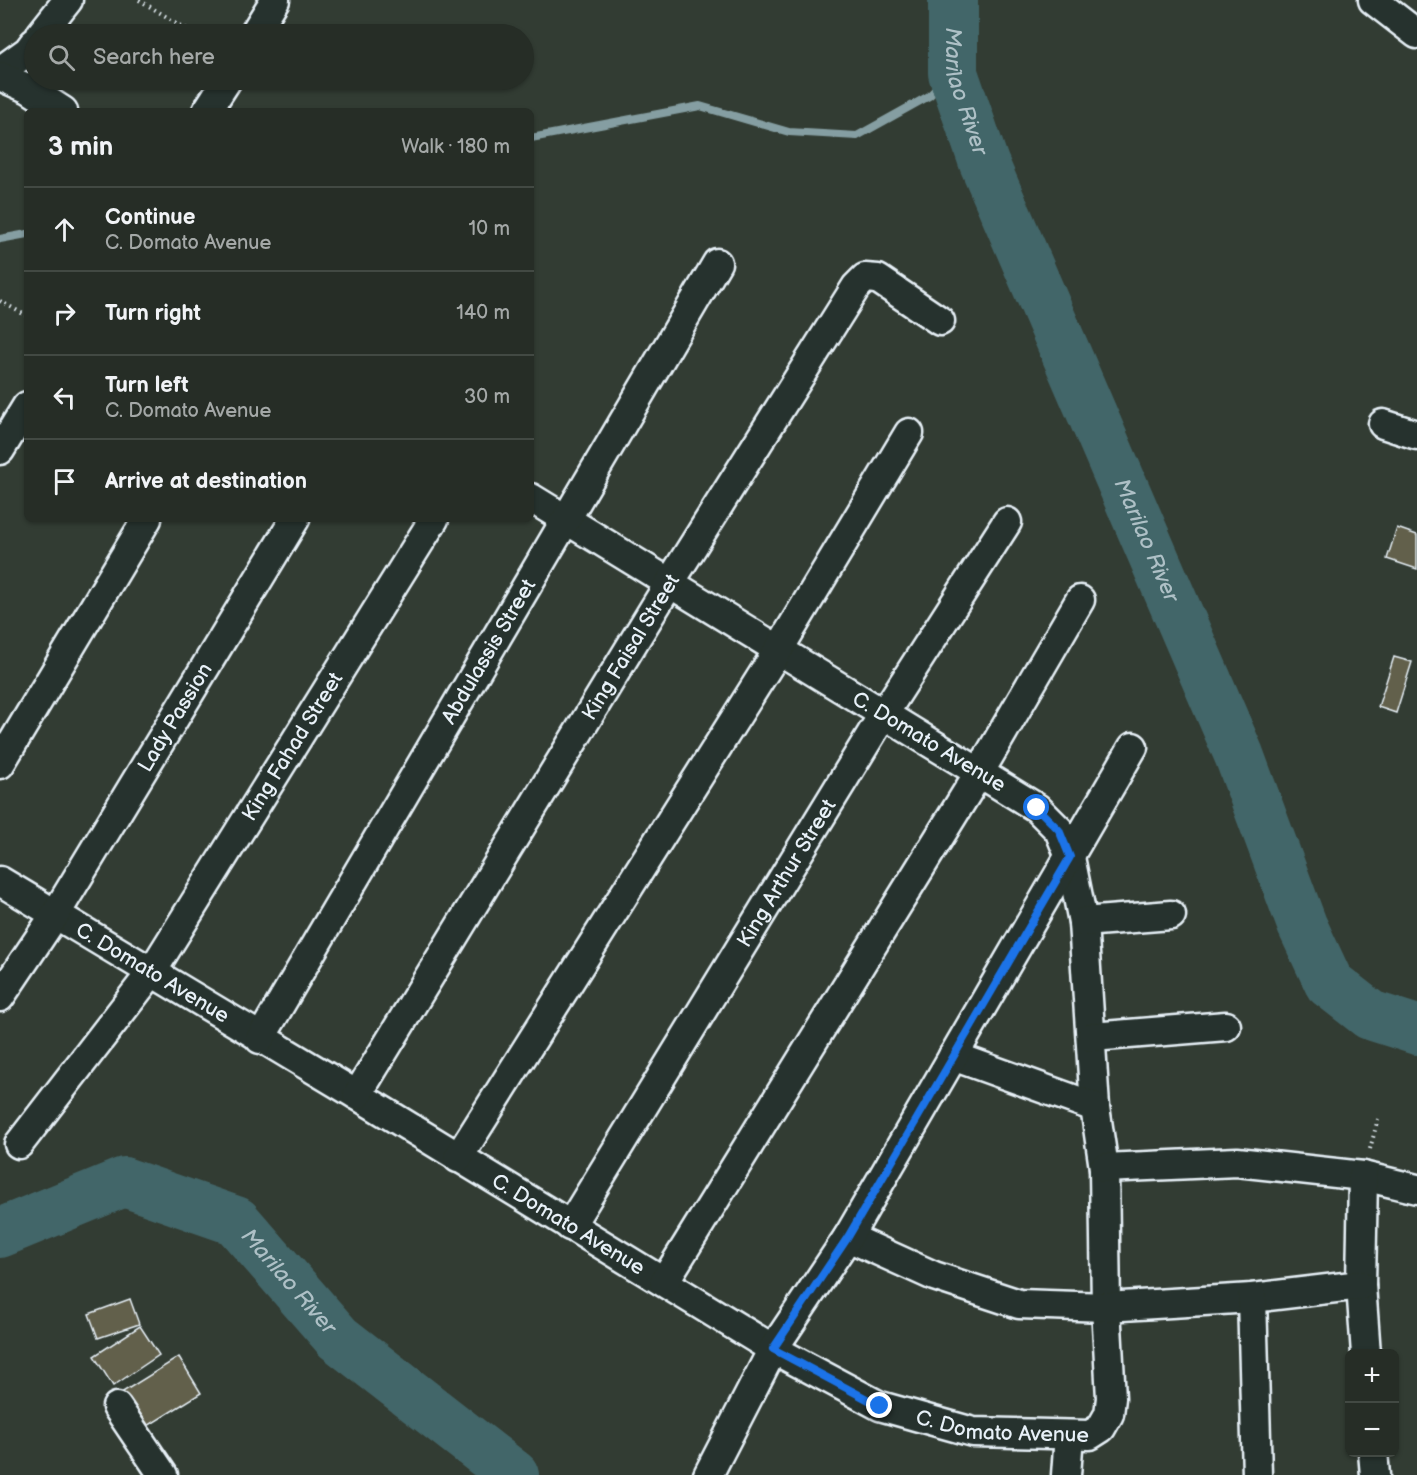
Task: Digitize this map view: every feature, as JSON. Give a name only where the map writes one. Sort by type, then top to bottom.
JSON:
[{"type":"street","points":[[49,24],[68,0]]},
{"type":"street","points":[[260,24],[275,0]]},
{"type":"street","points":[[1373,0],[1417,34]]},
{"type":"street","points":[[0,70],[24,54]]},
{"type":"street","points":[[0,76],[24,86]]},
{"type":"street","points":[[32,90],[58,108]]},
{"type":"street","points":[[209,108],[221,90]]},
{"type":"street","name":"Abdulassis Street","points":[[260,1039],[717,263]]},
{"type":"street","name":"King Faisal Street","points":[[357,1095],[669,584],[856,286],[865,278],[878,279],[940,321]]},
{"type":"street","points":[[0,450],[24,411]]},
{"type":"street","points":[[1383,424],[1417,435]]},
{"type":"street","points":[[458,1158],[779,650],[909,433]]},
{"type":"street","name":"C. Domato Avenue","points":[[0,881],[151,974],[357,1095],[773,1349],[880,1406],[973,1432],[1090,1435],[1101,1428],[1109,1414],[1111,1398],[1106,1307],[1104,1168],[1095,1107],[1083,922],[1070,857],[1059,830],[1037,808],[883,716],[534,500]]},
{"type":"street","points":[[0,764],[145,522]]},
{"type":"street","name":"Lady Passion","points":[[0,997],[55,915],[293,522]]},
{"type":"street","name":"King Fahad Street","points":[[19,1144],[151,974],[432,522]]},
{"type":"street","name":"King Arthur Street","points":[[570,1226],[883,716],[1006,522]]},
{"type":"street","points":[[664,1282],[979,773],[1080,600]]},
{"type":"street","points":[[708,1475],[773,1349],[848,1237],[1133,747]]},
{"type":"street","points":[[1083,922],[1171,915]]},
{"type":"street","points":[[1092,1037],[1226,1026]]},
{"type":"street","points":[[953,1056],[1095,1107]]},
{"type":"street","points":[[1104,1168],[1237,1162],[1363,1176],[1417,1189]]},
{"type":"street","points":[[1363,1176],[1361,1285],[1366,1349]]},
{"type":"street","points":[[848,1237],[934,1276],[1019,1304],[1106,1307],[1252,1298],[1361,1285]]},
{"type":"street","points":[[1252,1298],[1257,1475]]},
{"type":"street","points":[[117,1407],[163,1475]]},
{"type":"street","points":[[1066,1475],[1069,1435]]},
{"type":"street","points":[[1373,1457],[1375,1475]]},
{"type":"path","points":[[139,0],[179,24]]},
{"type":"path","points":[[0,301],[24,314]]},
{"type":"building","points":[[1397,528],[1417,535],[1417,569],[1387,559]]},
{"type":"building","points":[[1394,657],[1412,662],[1396,713],[1378,707]]},
{"type":"building","points":[[130,1299],[139,1324],[98,1338],[89,1314]]},
{"type":"building","points":[[140,1326],[159,1355],[113,1386],[94,1356]]},
{"type":"building","points":[[179,1357],[201,1393],[143,1429],[121,1393]]},
{"type":"waterway","name":"Marilao River","points":[[953,0],[953,73],[984,163],[1239,755],[1302,925],[1329,983],[1370,1015],[1417,1030]]},
{"type":"waterway","points":[[534,137],[700,106],[789,132],[857,136],[929,96],[953,73]]},
{"type":"waterway","points":[[0,239],[24,235]]},
{"type":"waterway","name":"Marilao River","points":[[0,1233],[124,1182],[236,1221],[338,1338],[514,1475]]},
{"type":"route","points":[[880,1406],[773,1349],[848,1237],[1070,857],[1059,830],[1037,808]]}]
